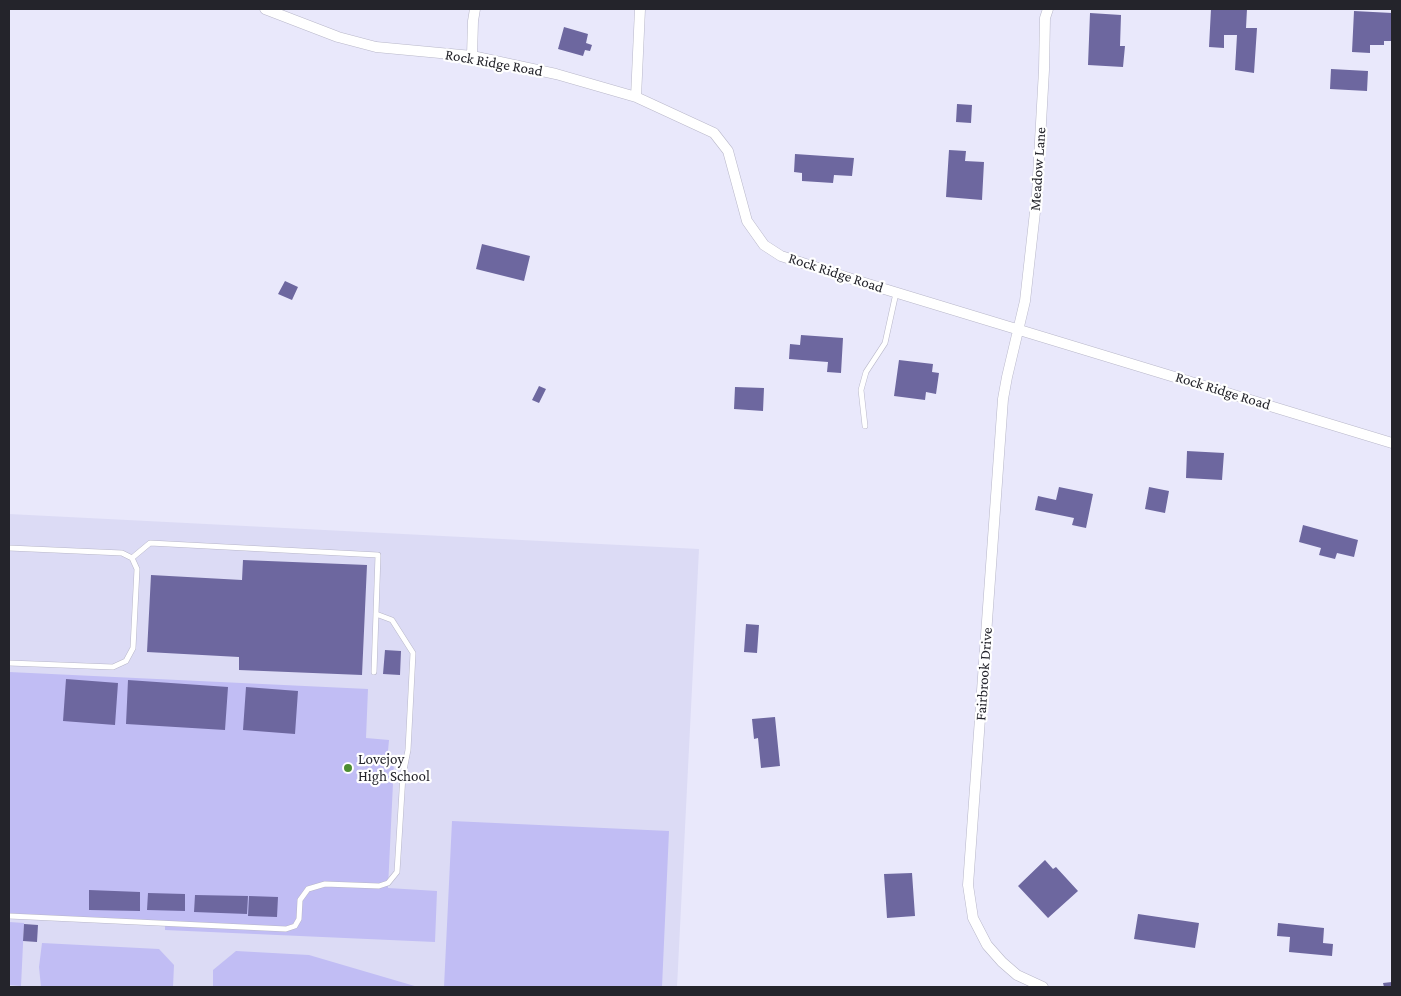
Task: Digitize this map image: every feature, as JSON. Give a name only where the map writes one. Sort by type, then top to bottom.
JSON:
[{"type":"street","name":"Rock Ridge Road","points":[[265,9],[338,37],[376,47],[472,56],[556,74],[636,97],[714,133],[728,151],[747,221],[764,244],[781,256],[1392,442]]},
{"type":"street","points":[[472,56],[475,9]]},
{"type":"street","points":[[636,97],[640,9]]},
{"type":"street","name":"Meadow Lane","points":[[1019,330],[1025,301],[1037,194],[1045,18],[1048,9]]},
{"type":"street","name":"Fairbrook Drive","points":[[1019,330],[1007,377],[1004,399],[968,885],[973,918],[986,945],[1017,975],[1043,987]]},
{"type":"lane","points":[[865,426],[861,390],[866,372],[885,343],[896,292]]},
{"type":"lane","points":[[132,558],[150,543],[378,555],[374,672]]},
{"type":"lane","points":[[9,548],[122,553],[132,558],[137,569],[133,648],[126,661],[112,668],[9,663]]},
{"type":"lane","points":[[9,916],[286,929],[295,926],[299,919],[300,900],[308,889],[325,884],[379,886],[388,883],[397,872],[403,775],[408,750],[413,653],[392,620],[376,614]]},
{"type":"shaded area","name":"Lovejoy High School","points":[[9,514],[699,549],[677,987],[9,987]]},
{"type":"shaded area","points":[[9,672],[368,689],[366,738],[389,740],[387,762],[394,762],[388,888],[437,891],[435,942],[165,930],[165,921],[9,914]]},
{"type":"shaded area","points":[[452,821],[669,831],[662,987],[444,987]]},
{"type":"shaded area","points":[[9,922],[24,923],[21,986],[9,985]]},
{"type":"shaded area","points":[[42,943],[159,949],[174,965],[173,987],[41,987],[39,967]]},
{"type":"shaded area","points":[[236,951],[309,955],[418,987],[213,987],[213,970]]},
{"type":"building","points":[[1211,9],[1247,9],[1246,28],[1257,28],[1254,73],[1235,70],[1237,35],[1224,35],[1224,48],[1209,47]]},
{"type":"building","points":[[1354,11],[1392,13],[1392,41],[1384,41],[1384,45],[1370,45],[1370,53],[1352,52]]},
{"type":"building","points":[[1090,13],[1121,15],[1120,46],[1125,46],[1123,67],[1088,65]]},
{"type":"building","points":[[564,27],[588,34],[586,43],[592,45],[590,51],[585,50],[583,56],[558,49]]},
{"type":"building","points":[[1331,69],[1368,71],[1367,91],[1330,89]]},
{"type":"building","points":[[957,104],[972,105],[971,123],[956,122]]},
{"type":"building","points":[[949,150],[966,151],[965,161],[984,162],[982,200],[946,197]]},
{"type":"building","points":[[795,154],[854,158],[852,176],[834,175],[833,183],[802,181],[802,173],[794,172]]},
{"type":"building","points":[[482,244],[530,256],[524,281],[476,269]]},
{"type":"building","points":[[285,281],[298,287],[292,300],[278,294]]},
{"type":"building","points":[[801,335],[843,338],[841,373],[827,372],[828,362],[789,359],[790,344],[800,345]]},
{"type":"building","points":[[899,360],[933,364],[932,372],[939,373],[936,394],[926,392],[925,400],[894,396]]},
{"type":"building","points":[[539,386],[546,389],[539,403],[532,400]]},
{"type":"building","points":[[735,387],[764,388],[763,411],[734,409]]},
{"type":"building","points":[[1187,451],[1224,453],[1222,480],[1186,478]]},
{"type":"building","points":[[1059,487],[1093,494],[1086,528],[1072,525],[1074,518],[1035,510],[1038,496],[1056,500]]},
{"type":"building","points":[[1149,487],[1169,491],[1165,513],[1145,509]]},
{"type":"building","points":[[1303,525],[1358,540],[1354,557],[1337,553],[1335,559],[1319,555],[1321,548],[1299,542]]},
{"type":"building","points":[[243,560],[367,565],[362,675],[239,670],[239,657],[147,652],[151,575],[242,580]]},
{"type":"building","points":[[746,624],[759,625],[757,653],[744,652]]},
{"type":"building","points":[[385,650],[401,651],[400,675],[383,674]]},
{"type":"building","points":[[66,679],[118,683],[115,725],[63,721]]},
{"type":"building","points":[[128,680],[228,687],[225,730],[126,724]]},
{"type":"building","points":[[246,687],[298,691],[295,734],[243,730]]},
{"type":"building","points":[[775,717],[780,766],[761,768],[758,738],[754,739],[752,719]]},
{"type":"building","points":[[1045,860],[1053,869],[1056,867],[1078,891],[1048,918],[1018,886]]},
{"type":"building","points":[[912,873],[915,916],[887,918],[884,874]]},
{"type":"building","points":[[89,890],[140,892],[140,911],[89,910]]},
{"type":"building","points":[[148,893],[185,894],[185,911],[147,910]]},
{"type":"building","points":[[195,895],[248,896],[247,914],[194,912]]},
{"type":"building","points":[[249,896],[278,897],[277,917],[248,916]]},
{"type":"building","points":[[1138,914],[1199,923],[1195,948],[1134,939]]},
{"type":"building","points":[[1278,923],[1324,928],[1323,943],[1333,944],[1332,956],[1289,952],[1290,937],[1277,936]]},
{"type":"building","points":[[24,924],[38,925],[37,942],[23,941]]},
{"type":"building","points":[[1392,982],[1392,987],[1384,987],[1383,983]]},
{"type":"place","name":"Lovejoy High School","points":[[348,768]]}]
